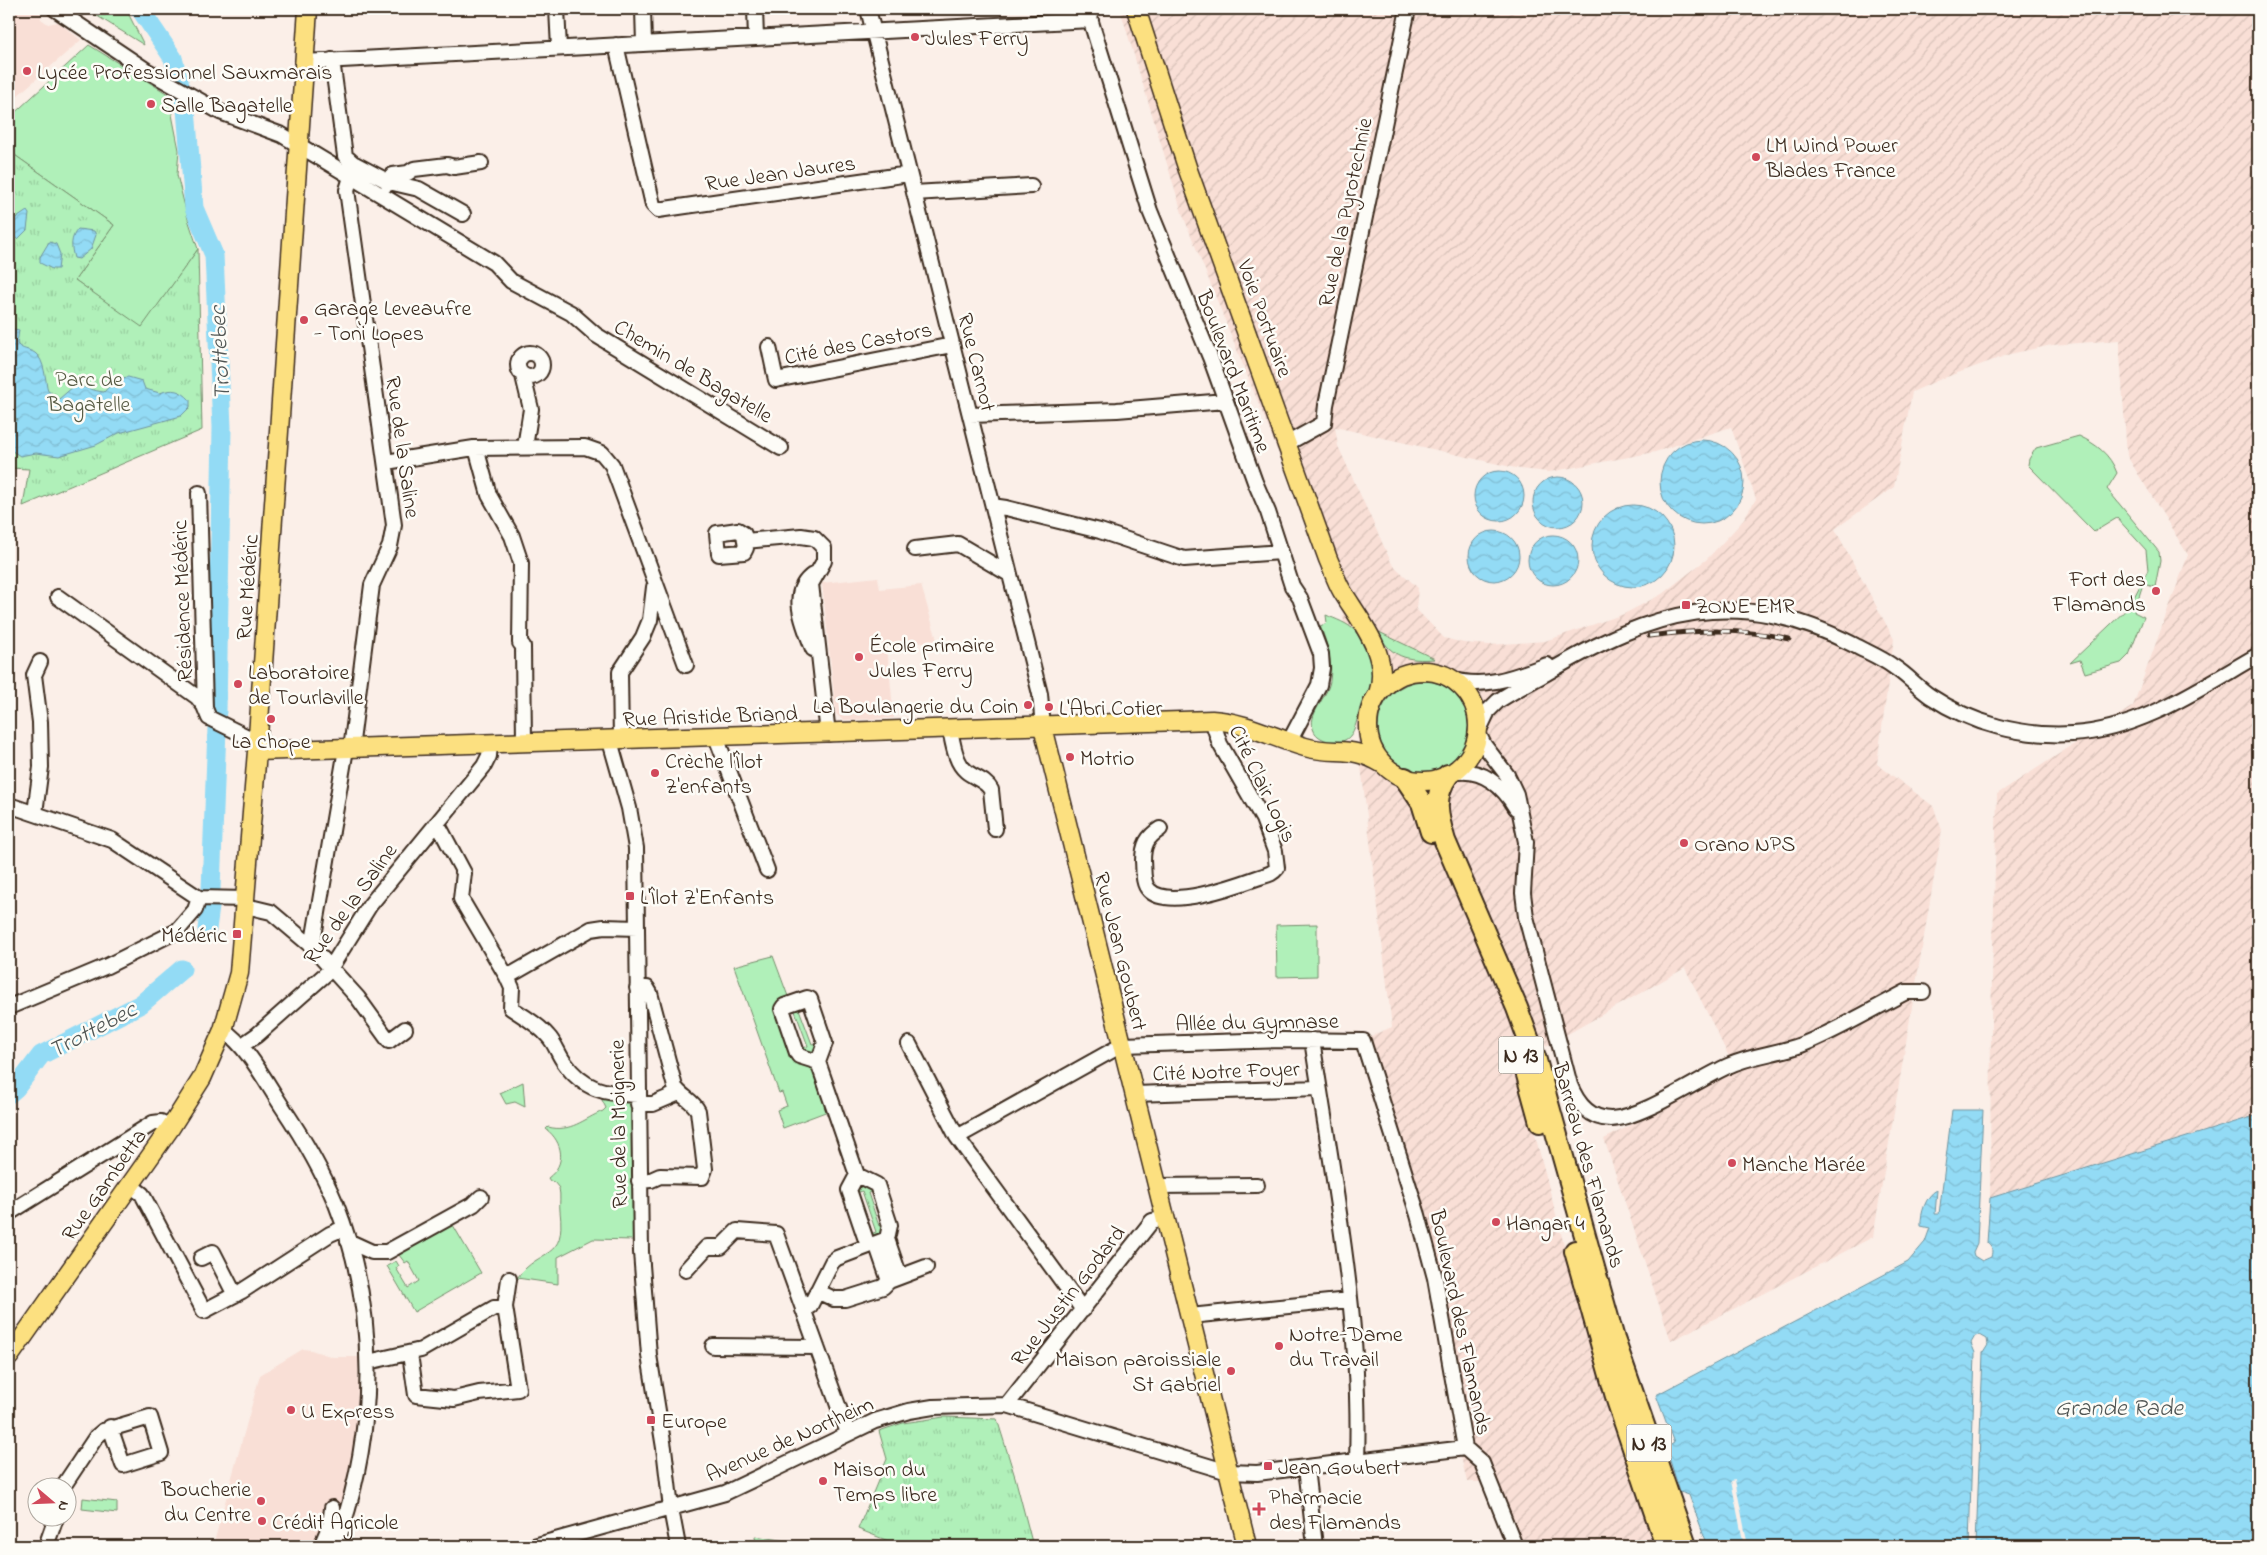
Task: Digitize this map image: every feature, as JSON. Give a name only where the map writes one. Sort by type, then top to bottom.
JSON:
[{"type":"highway","name":"Barreau des Flamands","points":[[1450,774],[1442,784],[1437,800],[1439,819],[1445,841],[1517,1008],[1536,1057],[1614,1338],[1686,1546]]},
{"type":"highway","name":"Barreau des Flamands","points":[[1405,778],[1422,803],[1430,828],[1510,1017],[1600,1345],[1666,1546]]},
{"type":"main road","name":"Rue Médéric","points":[[223,1030],[239,973],[246,903],[308,9]]},
{"type":"main road","name":"Voie Portuaire","points":[[1136,9],[1188,170],[1331,566],[1341,589],[1370,636],[1383,669],[1382,683],[1378,694]]},
{"type":"main road","name":"Voie Portuaire","points":[[1370,636],[1392,660],[1417,671]]},
{"type":"main road","points":[[1339,750],[1351,745],[1360,738],[1378,694],[1389,683],[1402,675],[1417,671],[1435,672],[1452,679],[1463,688],[1472,699],[1478,719],[1478,731],[1470,756],[1450,774],[1427,781],[1405,778],[1383,764],[1371,744],[1369,718]]},
{"type":"main road","name":"Rue Aristide Briand","points":[[258,746],[349,749],[1212,720],[1242,725],[1289,742],[1319,750],[1339,750],[1368,755],[1383,764]]},
{"type":"main road","name":"Rue Jean Goubert","points":[[1043,727],[1247,1546]]},
{"type":"main road","name":"Rue Gambetta","points":[[9,1357],[171,1127],[202,1078],[223,1030]]},
{"type":"street","name":"Chemin de Bagatelle","points":[[55,9],[139,66],[242,122],[282,135],[494,263],[511,281],[571,313],[596,335],[781,448]]},
{"type":"street","points":[[557,9],[559,48]]},
{"type":"street","points":[[643,9],[644,44]]},
{"type":"street","points":[[756,9],[756,38]]},
{"type":"street","name":"Rue Carnot","points":[[868,9],[1041,701],[1043,727]]},
{"type":"street","name":"Rue de la Pyrotechnie","points":[[1288,443],[1324,423],[1408,9]]},
{"type":"street","points":[[304,62],[874,32],[1089,14]]},
{"type":"street","name":"Boulevard Maritime","points":[[1089,14],[1150,211],[1210,357],[1255,482],[1268,512],[1292,586],[1300,598],[1319,650],[1322,663],[1319,685],[1289,742]]},
{"type":"street","name":"Rue Jean Jaures","points":[[616,45],[653,205],[658,210],[909,174]]},
{"type":"street","points":[[332,60],[345,156],[353,163],[388,182],[419,189],[463,214]]},
{"type":"street","points":[[381,196],[393,175],[408,173],[414,169],[447,164],[454,167],[481,164]]},
{"type":"street","name":"Rue de la Saline","points":[[310,945],[313,942],[349,749],[372,584],[393,536],[393,511],[347,190],[351,177]]},
{"type":"street","points":[[914,193],[1031,186]]},
{"type":"street","name":"Cité des Castors","points":[[769,347],[776,380],[952,345]]},
{"type":"street","points":[[523,376],[530,409],[525,447]]},
{"type":"street","points":[[970,415],[1117,410],[1225,401]]},
{"type":"street","points":[[386,462],[476,448],[585,447],[598,450],[607,457],[612,465],[686,666]]},
{"type":"street","points":[[476,448],[490,495],[512,536],[521,563],[520,643],[523,646],[524,743]]},
{"type":"street","name":"Résidence Médéric","points":[[199,492],[205,709]]},
{"type":"street","points":[[994,510],[999,507],[1006,508],[1100,532],[1184,559],[1280,552]]},
{"type":"street","points":[[745,541],[801,536],[814,538],[822,544],[825,552],[824,561],[811,584],[828,734]]},
{"type":"street","points":[[915,549],[958,544],[1009,574]]},
{"type":"street","name":"Rue de la Moignerie","points":[[654,580],[654,598],[650,620],[643,637],[620,672],[616,740],[635,836],[639,1181],[646,1324],[670,1509],[678,1546]]},
{"type":"street","name":"Résidence Médéric","points":[[58,598],[197,697],[209,718],[258,746]]},
{"type":"street","points":[[1452,679],[1472,684],[1492,682],[1516,676],[1578,653],[1646,623],[1679,614],[1716,609],[1754,612],[1783,617],[1838,637],[1890,664],[1940,702],[1981,722],[2014,730],[2051,734],[2092,732],[2115,727],[2152,714],[2258,655]]},
{"type":"street","points":[[1578,653],[1498,701],[1488,711],[1478,731],[1484,745],[1513,786],[1525,834],[1523,893],[1526,917],[1570,1085],[1578,1102],[1595,1115],[1609,1119],[1631,1116],[1728,1066],[1755,1056],[1801,1045],[1906,992],[1923,992]]},
{"type":"street","points":[[35,813],[41,767],[40,722],[34,675],[40,662]]},
{"type":"street","name":"Cité Clair Logis","points":[[1160,829],[1145,842],[1143,852],[1146,888],[1154,895],[1168,897],[1186,896],[1223,890],[1271,874],[1277,868],[1275,851],[1262,819],[1220,744],[1212,720]]},
{"type":"street","points":[[950,730],[958,762],[965,770],[988,785],[991,790],[995,829]]},
{"type":"street","points":[[716,737],[767,870]]},
{"type":"street","name":"Rue de la Saline","points":[[241,1046],[257,1035],[332,967],[370,905],[484,766],[489,756],[490,744]]},
{"type":"street","points":[[1450,774],[1472,773],[1491,780],[1511,799],[1519,813]]},
{"type":"street","points":[[9,805],[112,840],[200,898],[246,903],[271,912],[310,945],[332,967],[358,998],[389,1042],[405,1029]]},
{"type":"street","points":[[436,824],[442,830],[464,873],[461,899],[507,976],[512,988],[510,1008],[526,1017],[549,1036],[563,1061],[580,1080],[597,1090],[653,1104],[679,1093]]},
{"type":"street","points":[[9,1007],[107,966],[177,931],[195,910],[200,898]]},
{"type":"street","points":[[507,976],[591,929],[604,927],[637,928]]},
{"type":"street","points":[[637,988],[647,988],[650,993],[668,1065],[679,1093],[695,1105],[698,1111],[704,1173],[702,1177],[660,1176],[651,1180],[639,1181]]},
{"type":"street","points":[[223,1030],[241,1046],[291,1121],[313,1158],[335,1203],[346,1235],[362,1306],[368,1362],[366,1422],[359,1470],[336,1546]]},
{"type":"street","points":[[1312,1040],[1337,1201],[1349,1300],[1358,1402],[1357,1461]]},
{"type":"street","name":"Allée du Gymnase","points":[[1122,1045],[1312,1040],[1363,1042]]},
{"type":"street","name":"Boulevard des Flamands","points":[[1363,1042],[1418,1215],[1435,1278],[1466,1448],[1482,1463],[1514,1546]]},
{"type":"street","points":[[909,1044],[957,1136],[1083,1310]]},
{"type":"street","points":[[957,1136],[1122,1045]]},
{"type":"street","points":[[804,1310],[810,1306],[832,1262],[836,1258],[877,1243],[890,1225],[877,1185],[857,1175],[818,1062]]},
{"type":"street","name":"Cité Notre Foyer","points":[[1134,1094],[1319,1088]]},
{"type":"street","points":[[9,1213],[153,1123],[161,1122],[171,1127]]},
{"type":"street","points":[[857,1175],[849,1190],[895,1279]]},
{"type":"street","points":[[130,1185],[142,1194],[204,1311],[235,1295],[330,1234],[346,1235],[372,1252],[387,1252],[474,1204],[481,1196]]},
{"type":"street","points":[[1157,1186],[1257,1185]]},
{"type":"street","name":"Rue Justin Godard","points":[[1007,1405],[1152,1221],[1165,1218]]},
{"type":"street","points":[[686,1270],[707,1247],[721,1247],[737,1231],[773,1233],[777,1237],[848,1433]]},
{"type":"street","points":[[201,1258],[214,1252],[235,1295]]},
{"type":"street","points":[[817,1291],[834,1299],[845,1299],[883,1287],[895,1279],[926,1267]]},
{"type":"street","points":[[410,1354],[416,1395],[454,1399],[479,1393],[515,1391],[518,1385],[505,1307],[509,1279]]},
{"type":"street","points":[[1190,1316],[1349,1300]]},
{"type":"street","points":[[368,1362],[421,1350],[494,1308],[505,1307]]},
{"type":"street","points":[[713,1346],[817,1347]]},
{"type":"street","name":"Avenue de Northeim","points":[[534,1546],[725,1493],[875,1421],[909,1411],[941,1407],[1007,1405],[1228,1472],[1257,1473],[1466,1448]]},
{"type":"street","points":[[69,1478],[96,1437],[110,1427]]},
{"type":"street","points":[[1306,1468],[1315,1546]]},
{"type":"street","points":[[321,1546],[330,1525],[332,1508]]},
{"type":"street","points":[[46,1546],[52,1528]]},
{"type":"shaded area","name":"Lycée Professionnel Sauxmarais","points":[[9,9],[41,9],[41,19],[48,24],[58,22],[81,40],[9,103]]},
{"type":"shaded area","points":[[1120,9],[2258,9],[2258,1115],[1990,1198],[1991,1017],[1997,794],[2133,706],[2188,555],[2127,456],[2119,340],[2052,345],[2010,354],[1941,379],[1912,392],[1894,487],[1835,529],[1894,639],[1877,764],[1933,806],[1942,830],[1873,1237],[1671,1341],[1604,1139],[1736,1071],[1685,968],[1516,1063],[1604,1396],[1658,1546],[1509,1546],[1483,1482],[1467,1482],[1457,1440],[1432,1291],[1412,1214],[1374,1094],[1354,1043],[1392,1027],[1343,614],[1182,213]],"holes":[[[1335,427],[1520,469],[1549,472],[1655,452],[1731,427],[1756,499],[1741,523],[1707,559],[1662,594],[1624,614],[1545,641],[1489,645],[1464,643],[1444,638],[1416,609],[1418,588],[1392,564],[1338,446]]]},
{"type":"shaded area","name":"École primaire Jules Ferry","points":[[878,577],[880,589],[921,585],[937,640],[887,648],[894,718],[843,720],[836,714],[822,583]]},
{"type":"shaded area","points":[[303,1349],[333,1357],[359,1357],[357,1423],[351,1468],[343,1500],[327,1546],[213,1546],[260,1375]]},
{"type":"green space","points":[[116,9],[126,9],[144,45],[94,14],[105,15]]},
{"type":"green space","points":[[89,45],[168,94],[179,150],[177,175],[198,249],[142,328],[75,280],[114,225],[9,151],[9,118]]},
{"type":"green space","name":"Parc de Bagatelle","points":[[9,151],[114,225],[75,280],[142,327],[198,249],[202,430],[23,506],[29,469],[9,468]]},
{"type":"green space","points":[[2079,436],[2097,446],[2114,466],[2117,473],[2107,489],[2159,552],[2160,561],[2155,587],[2143,584],[2134,612],[2144,617],[2129,655],[2121,663],[2085,673],[2080,660],[2070,663],[2129,607],[2148,570],[2146,550],[2117,518],[2094,532],[2028,465],[2029,459],[2036,448]]},
{"type":"green space","points":[[1326,615],[1352,628],[1373,659],[1373,681],[1362,702],[1356,724],[1350,736],[1338,742],[1320,738],[1315,733],[1312,725],[1315,712],[1326,693],[1331,674],[1329,653],[1320,626],[1327,623]]},
{"type":"green space","points":[[1377,631],[1435,659],[1416,659],[1401,656],[1388,647]]},
{"type":"green space","points":[[1424,681],[1442,684],[1457,694],[1467,709],[1470,727],[1467,745],[1457,760],[1442,770],[1424,773],[1406,770],[1391,760],[1381,745],[1378,727],[1381,709],[1391,694],[1406,684]]},
{"type":"green space","points":[[1317,924],[1317,976],[1277,977],[1276,925]]},
{"type":"green space","points":[[773,956],[789,999],[793,1057],[816,1069],[828,1111],[783,1128],[777,1110],[787,1106],[782,1092],[779,1093],[734,966]]},
{"type":"green space","points":[[803,1003],[806,1006],[799,1009],[812,1044],[819,1042],[813,1058],[801,1049],[808,1046],[795,1011],[788,1013],[788,1010]]},
{"type":"green space","points":[[523,1082],[525,1107],[515,1102],[506,1104],[500,1093]]},
{"type":"green space","points":[[599,1094],[631,1099],[633,1240],[593,1239],[558,1257],[558,1284],[517,1278],[526,1268],[550,1252],[559,1238],[561,1227],[560,1191],[554,1182],[548,1178],[558,1166],[560,1153],[556,1140],[546,1129],[548,1127],[570,1127],[603,1111],[606,1108]]},
{"type":"green space","points":[[857,1182],[875,1190],[868,1193],[879,1226],[886,1224],[882,1237],[871,1237],[868,1235],[876,1232],[862,1191],[854,1194]]},
{"type":"green space","points":[[450,1220],[481,1273],[414,1312],[387,1266],[396,1261],[399,1266],[396,1268],[408,1288],[419,1281],[408,1261],[405,1263],[396,1251]]},
{"type":"green space","points":[[944,1417],[997,1419],[1033,1546],[901,1546],[858,1529],[887,1459],[879,1431],[903,1423]]},
{"type":"green space","points":[[83,1498],[117,1502],[117,1513],[82,1509]]},
{"type":"green space","points":[[755,1536],[820,1546],[756,1546]]},
{"type":"water","points":[[27,211],[29,214],[27,230],[18,239],[9,234],[9,223]]},
{"type":"water","points":[[78,229],[94,231],[96,235],[91,249],[79,259],[74,258],[72,246],[72,239]]},
{"type":"water","points":[[49,242],[56,244],[60,254],[58,269],[52,269],[40,263],[40,257]]},
{"type":"water","points":[[9,328],[19,330],[17,344],[19,346],[35,353],[41,360],[48,391],[59,399],[74,386],[104,392],[116,379],[128,377],[142,381],[145,389],[160,393],[172,390],[180,392],[190,400],[190,407],[181,416],[119,433],[96,445],[59,456],[36,453],[20,456],[9,449],[9,420],[18,420],[13,416],[11,391],[9,390],[9,369],[12,365],[9,359]]},
{"type":"water","points":[[1694,440],[1710,440],[1726,447],[1737,458],[1744,474],[1741,498],[1732,512],[1726,517],[1710,524],[1694,524],[1678,517],[1667,506],[1660,490],[1660,474],[1667,458],[1678,447]]},
{"type":"water","points":[[1499,471],[1509,473],[1517,478],[1522,486],[1524,496],[1522,506],[1517,514],[1509,519],[1499,521],[1489,519],[1481,514],[1476,506],[1474,496],[1476,486],[1481,478],[1489,473]]},
{"type":"water","points":[[1558,477],[1568,479],[1576,484],[1581,492],[1583,502],[1581,512],[1576,520],[1568,525],[1558,527],[1548,525],[1540,520],[1535,512],[1533,502],[1535,492],[1540,484],[1548,479]]},
{"type":"water","points":[[1625,505],[1641,505],[1656,512],[1667,523],[1674,538],[1671,562],[1662,575],[1641,587],[1625,587],[1610,580],[1599,569],[1592,554],[1592,538],[1599,523],[1610,512]]},
{"type":"water","points":[[1494,531],[1504,533],[1512,538],[1517,546],[1519,556],[1517,566],[1512,574],[1504,579],[1494,581],[1484,579],[1476,574],[1471,566],[1469,556],[1471,546],[1476,538],[1484,533]]},
{"type":"water","points":[[1553,535],[1563,537],[1571,542],[1576,550],[1578,560],[1576,570],[1571,578],[1563,583],[1553,585],[1543,583],[1535,578],[1530,570],[1528,560],[1530,550],[1535,542],[1543,537]]},
{"type":"water","name":"Grande Rade","points":[[1952,1110],[1983,1110],[1977,1243],[1973,1252],[1974,1256],[1982,1261],[1991,1257],[1992,1252],[1991,1247],[1987,1243],[1990,1198],[2258,1115],[2258,1546],[1976,1546],[1983,1353],[1988,1345],[1987,1339],[1980,1335],[1975,1336],[1971,1343],[1975,1353],[1969,1546],[1708,1546],[1689,1495],[1680,1492],[1666,1448],[1674,1443],[1656,1395],[1908,1262],[1925,1242],[1930,1228],[1921,1226],[1923,1211],[1927,1200],[1937,1190],[1935,1214],[1939,1214]]},
{"type":"pier","points":[[1735,1480],[1748,1546],[1744,1546],[1731,1481]]},
{"type":"waterway","name":"Trottebec","points":[[140,9],[173,58],[186,109],[194,208],[214,255],[222,427],[217,712]]},
{"type":"waterway","name":"Trottebec","points":[[211,890],[217,728]]},
{"type":"waterway","name":"Trottebec","points":[[207,929],[210,907]]},
{"type":"waterway","name":"Trottebec","points":[[9,1094],[16,1088],[41,1055],[141,1004],[182,969]]},
{"type":"railway","points":[[1649,636],[1719,631],[1754,633],[1789,639]]},
{"type":"place","name":"Jules Ferry","points":[[915,37]]},
{"type":"place","name":"Lycée Professionnel Sauxmarais","points":[[27,71]]},
{"type":"place","name":"Salle Bagatelle","points":[[151,104]]},
{"type":"place","name":"LM Wind Power Blades France","points":[[1756,157]]},
{"type":"place","name":"Garage Leveaufre - Toni Lopes","points":[[304,320]]},
{"type":"place","name":"Fort des Flamands","points":[[2156,591]]},
{"type":"place","name":"ZONE EMR","points":[[1686,605]]},
{"type":"place","name":"École primaire Jules Ferry","points":[[859,657]]},
{"type":"place","name":"Laboratoire de Tourlaville","points":[[238,684]]},
{"type":"place","name":"La Boulangerie du Coin","points":[[1028,705]]},
{"type":"place","name":"L'Abri Cotier","points":[[1049,707]]},
{"type":"place","name":"La chope","points":[[271,719]]},
{"type":"place","name":"Motrio","points":[[1070,757]]},
{"type":"place","name":"Crèche l'Îlot Z'enfants","points":[[655,773]]},
{"type":"place","name":"Orano NPS","points":[[1684,843]]},
{"type":"place","name":"L'Îlot Z'Enfants","points":[[630,896]]},
{"type":"place","name":"Médéric","points":[[237,934]]},
{"type":"place","name":"Manche Marée","points":[[1732,1163]]},
{"type":"place","name":"Hangar 4","points":[[1496,1222]]},
{"type":"place","name":"Notre-Dame du Travail","points":[[1279,1346]]},
{"type":"place","name":"Maison paroissiale St Gabriel","points":[[1231,1371]]},
{"type":"place","name":"U Express","points":[[291,1410]]},
{"type":"place","name":"Europe","points":[[651,1420]]},
{"type":"place","name":"Jean Goubert","points":[[1268,1466]]},
{"type":"place","name":"Maison du Temps libre","points":[[823,1481]]},
{"type":"place","name":"Boucherie du Centre","points":[[261,1501]]},
{"type":"place","name":"Pharmacie des Flamands","points":[[1259,1509]]},
{"type":"place","name":"Crédit Agricole","points":[[262,1521]]}]
